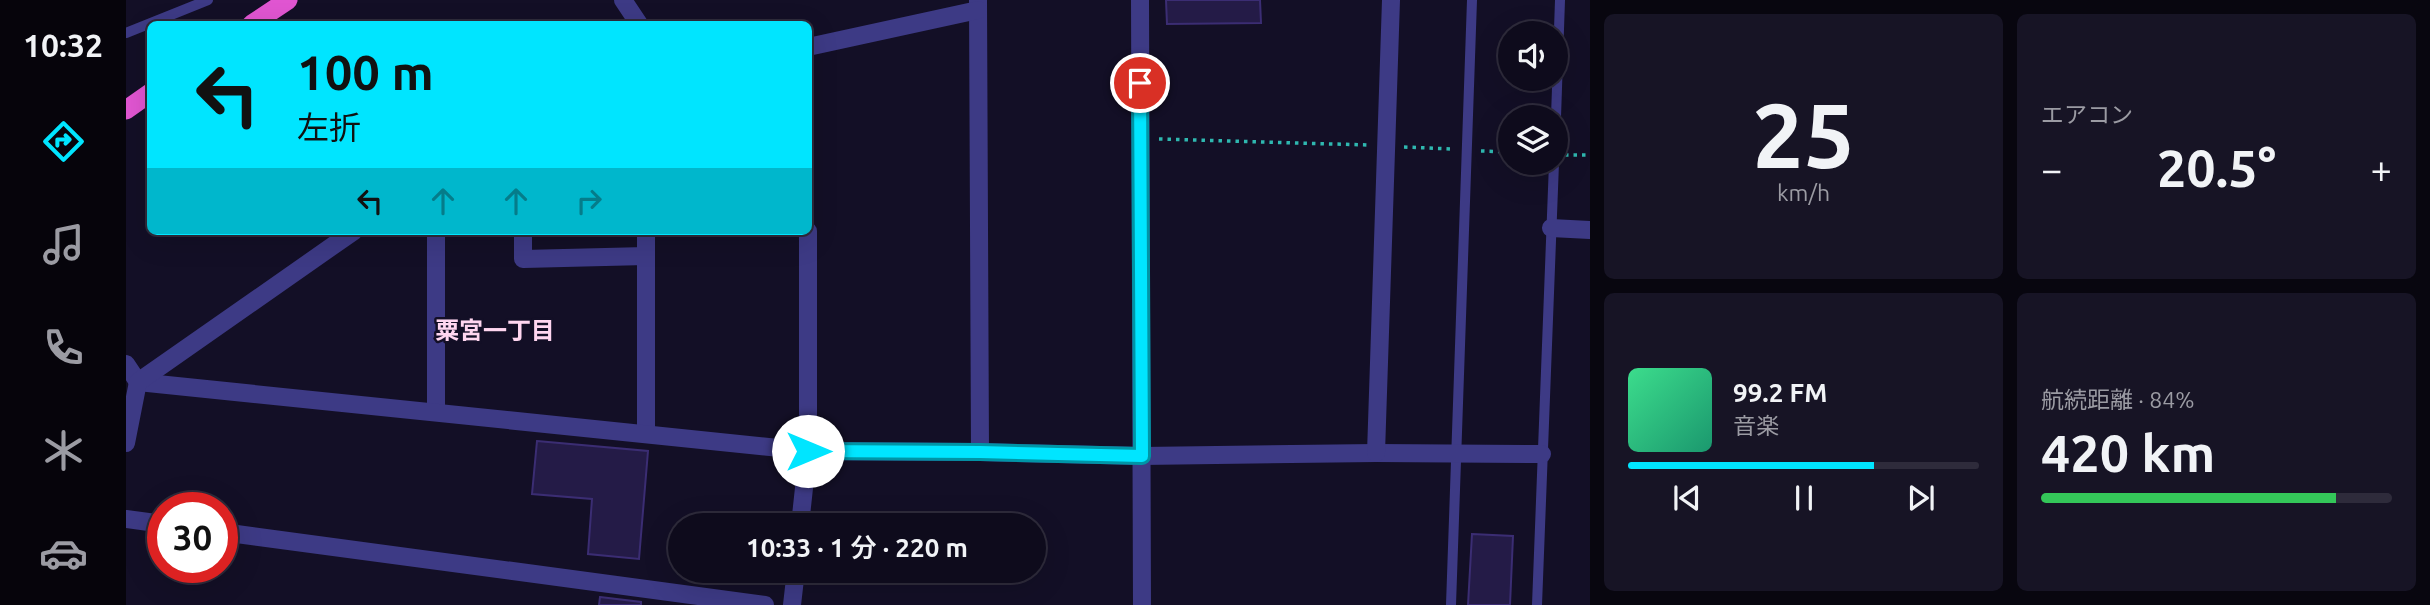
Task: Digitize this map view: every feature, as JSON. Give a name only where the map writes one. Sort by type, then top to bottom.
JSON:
[{"type":"highway","points":[[256,21],[288,0]]},
{"type":"highway","points":[[126,110],[147,95]]},
{"type":"street","points":[[624,0],[637,21]]},
{"type":"street","points":[[1140,0],[1142,605]]},
{"type":"street","points":[[1376,453],[1391,0]]},
{"type":"street","points":[[812,46],[978,5],[980,452]]},
{"type":"street","points":[[1551,228],[1590,230]]},
{"type":"street","points":[[126,443],[138,382],[348,235]]},
{"type":"street","points":[[436,235],[436,411]]},
{"type":"street","points":[[523,235],[523,259],[646,256]]},
{"type":"street","points":[[646,235],[646,433]]},
{"type":"street","points":[[801,513],[808,451],[808,235]]},
{"type":"street","points":[[126,364],[138,382]]},
{"type":"street","points":[[138,382],[808,451],[1142,456],[1542,454]]},
{"type":"street","points":[[126,519],[147,522]]},
{"type":"street","points":[[238,534],[765,605]]},
{"type":"street","points":[[792,605],[795,583]]},
{"type":"lane","points":[[156,21],[208,0]]},
{"type":"lane","points":[[1451,605],[1472,0]]},
{"type":"lane","points":[[1556,105],[1560,0]]},
{"type":"lane","points":[[126,33],[147,25]]},
{"type":"lane","points":[[1536,605],[1553,175]]},
{"type":"path","points":[[1139,138],[1498,151]]},
{"type":"path","points":[[1568,154],[1590,155]]},
{"type":"building","points":[[1166,0],[1260,0],[1261,23],[1167,24]]},
{"type":"building","points":[[537,441],[648,451],[639,559],[588,554],[592,499],[532,494]]},
{"type":"building","points":[[1472,534],[1513,536],[1510,605],[1468,605]]},
{"type":"building","points":[[600,597],[641,602],[641,605],[599,605]]},
{"type":"district","name":"粟宮一丁目","points":[[495,331]]},
{"type":"route","points":[[808,451],[1142,456],[1140,83]]}]
